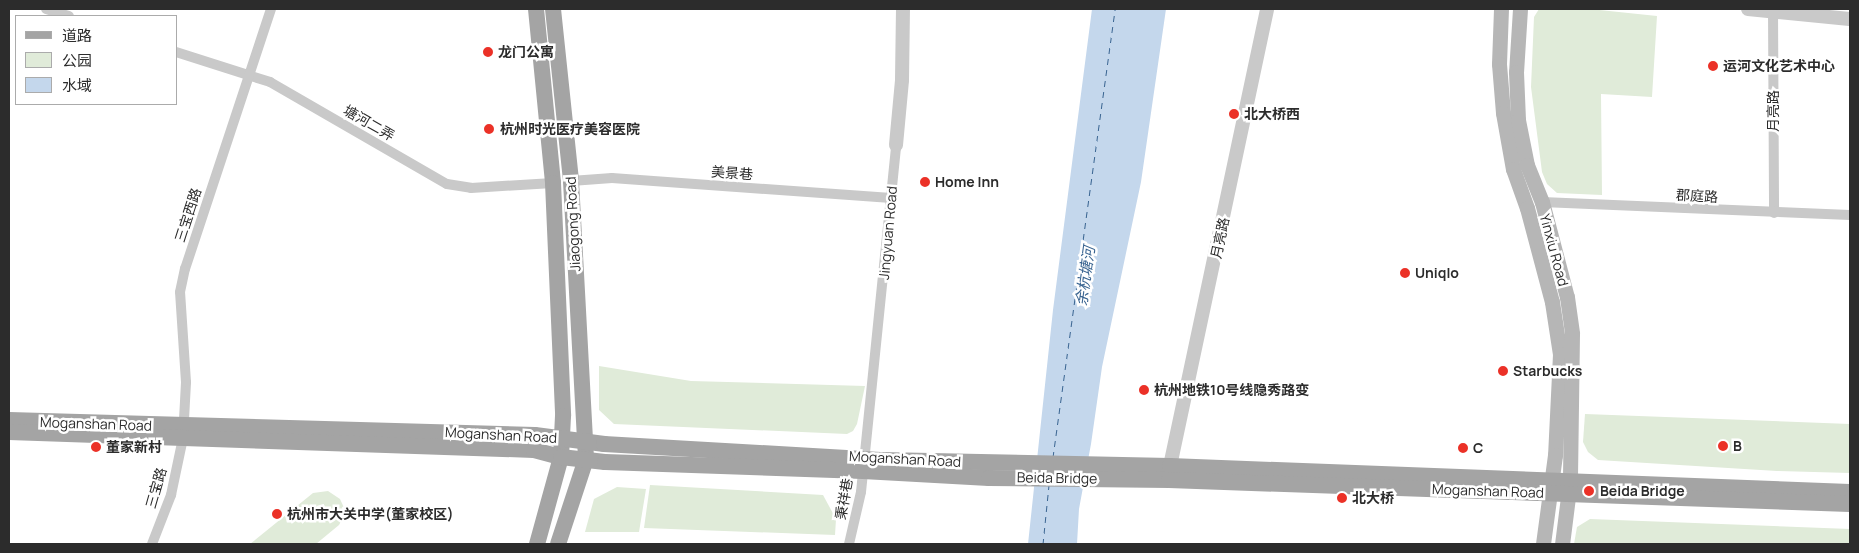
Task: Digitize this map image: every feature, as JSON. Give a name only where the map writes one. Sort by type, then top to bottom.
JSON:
[{"type":"main road","name":"Jiaogong Road","points":[[536,9],[553,183],[563,438],[561,457],[537,544]]},
{"type":"main road","name":"Jiaogong Road","points":[[553,9],[571,181],[586,459]]},
{"type":"main road","name":"Yinxiu Road","points":[[1501,9],[1499,64],[1503,113],[1513,169],[1527,208],[1552,302],[1560,354],[1555,456],[1543,544]]},
{"type":"main road","name":"Yinxiu Road","points":[[1520,9],[1516,72],[1518,120],[1527,165],[1542,202],[1567,297],[1572,334],[1570,488],[1562,544]]},
{"type":"main road","name":"Moganshan Road","points":[[9,420],[183,432],[534,450],[561,457],[605,462],[864,464]]},
{"type":"main road","name":"Moganshan Road","points":[[9,432],[535,435],[604,444],[864,464],[990,470]]},
{"type":"main road","points":[[558,544],[586,459]]},
{"type":"main road","name":"Moganshan Road","points":[[1125,472],[1170,466],[1850,504]]},
{"type":"main road","name":"Beida Bridge","points":[[990,470],[1125,472]]},
{"type":"main road","name":"Moganshan Road","points":[[1125,472],[1551,487]]},
{"type":"main road","name":"Moganshan Road","points":[[1570,488],[1850,492]]},
{"type":"street","points":[[46,9],[66,15]]},
{"type":"street","name":"三宝西路","points":[[183,432],[186,382],[180,292],[185,269],[271,9]]},
{"type":"street","name":"Jingyuan Road","points":[[864,464],[902,80],[903,9]]},
{"type":"street","name":"月亮路","points":[[1170,466],[1267,9]]},
{"type":"street","points":[[1748,9],[1850,18]]},
{"type":"street","name":"月亮路","points":[[1773,10],[1774,213]]},
{"type":"street","name":"塘河二弄","points":[[178,53],[270,82],[447,184],[471,188],[553,183]]},
{"type":"street","name":"美景巷","points":[[571,181],[612,178],[891,198]]},
{"type":"street","name":"郡庭路","points":[[1542,202],[1850,215]]},
{"type":"street","name":"三宝路","points":[[152,544],[171,495],[183,432]]},
{"type":"street","name":"秉祥巷","points":[[849,544],[861,492],[864,464]]},
{"type":"green space","points":[[1539,9],[1590,9],[1657,16],[1652,97],[1601,94],[1602,195],[1557,193],[1547,184],[1542,172],[1531,87],[1534,17]]},
{"type":"green space","points":[[599,366],[691,381],[865,386],[857,424],[853,431],[847,434],[614,424],[599,410]]},
{"type":"green space","points":[[1585,414],[1850,424],[1850,473],[1777,471],[1598,460],[1588,452],[1583,442]]},
{"type":"green space","points":[[650,485],[823,495],[836,519],[835,535],[644,528]]},
{"type":"green space","points":[[617,487],[646,489],[639,532],[585,532],[594,499]]},
{"type":"green space","points":[[328,491],[340,499],[346,512],[339,525],[316,544],[250,544],[313,493]]},
{"type":"green space","points":[[1590,519],[1850,529],[1850,544],[1574,544],[1577,527]]},
{"type":"water","name":"余杭塘河","points":[[1092,9],[1166,9],[1141,182],[1102,367],[1079,509],[1077,544],[1028,544],[1053,310]]},
{"type":"ferry route","points":[[1053,457],[1115,9]]},
{"type":"ferry route","points":[[1043,544],[1049,485]]},
{"type":"place","name":"龙门公寓","points":[[488,52]]},
{"type":"place","name":"运河文化艺术中心","points":[[1713,66]]},
{"type":"place","name":"北大桥西","points":[[1234,114]]},
{"type":"place","name":"杭州时光医疗美容医院","points":[[489,129]]},
{"type":"place","name":"Home Inn","points":[[925,182]]},
{"type":"place","name":"Uniqlo","points":[[1405,273]]},
{"type":"place","name":"Starbucks","points":[[1503,371]]},
{"type":"place","name":"杭州地铁10号线隐秀路变","points":[[1144,390]]},
{"type":"place","name":"B","points":[[1723,446]]},
{"type":"place","name":"董家新村","points":[[96,447]]},
{"type":"place","name":"C","points":[[1463,448]]},
{"type":"place","name":"Beida Bridge","points":[[1589,491]]},
{"type":"place","name":"北大桥","points":[[1342,498]]},
{"type":"place","name":"杭州市大关中学(董家校区)","points":[[277,514]]}]
